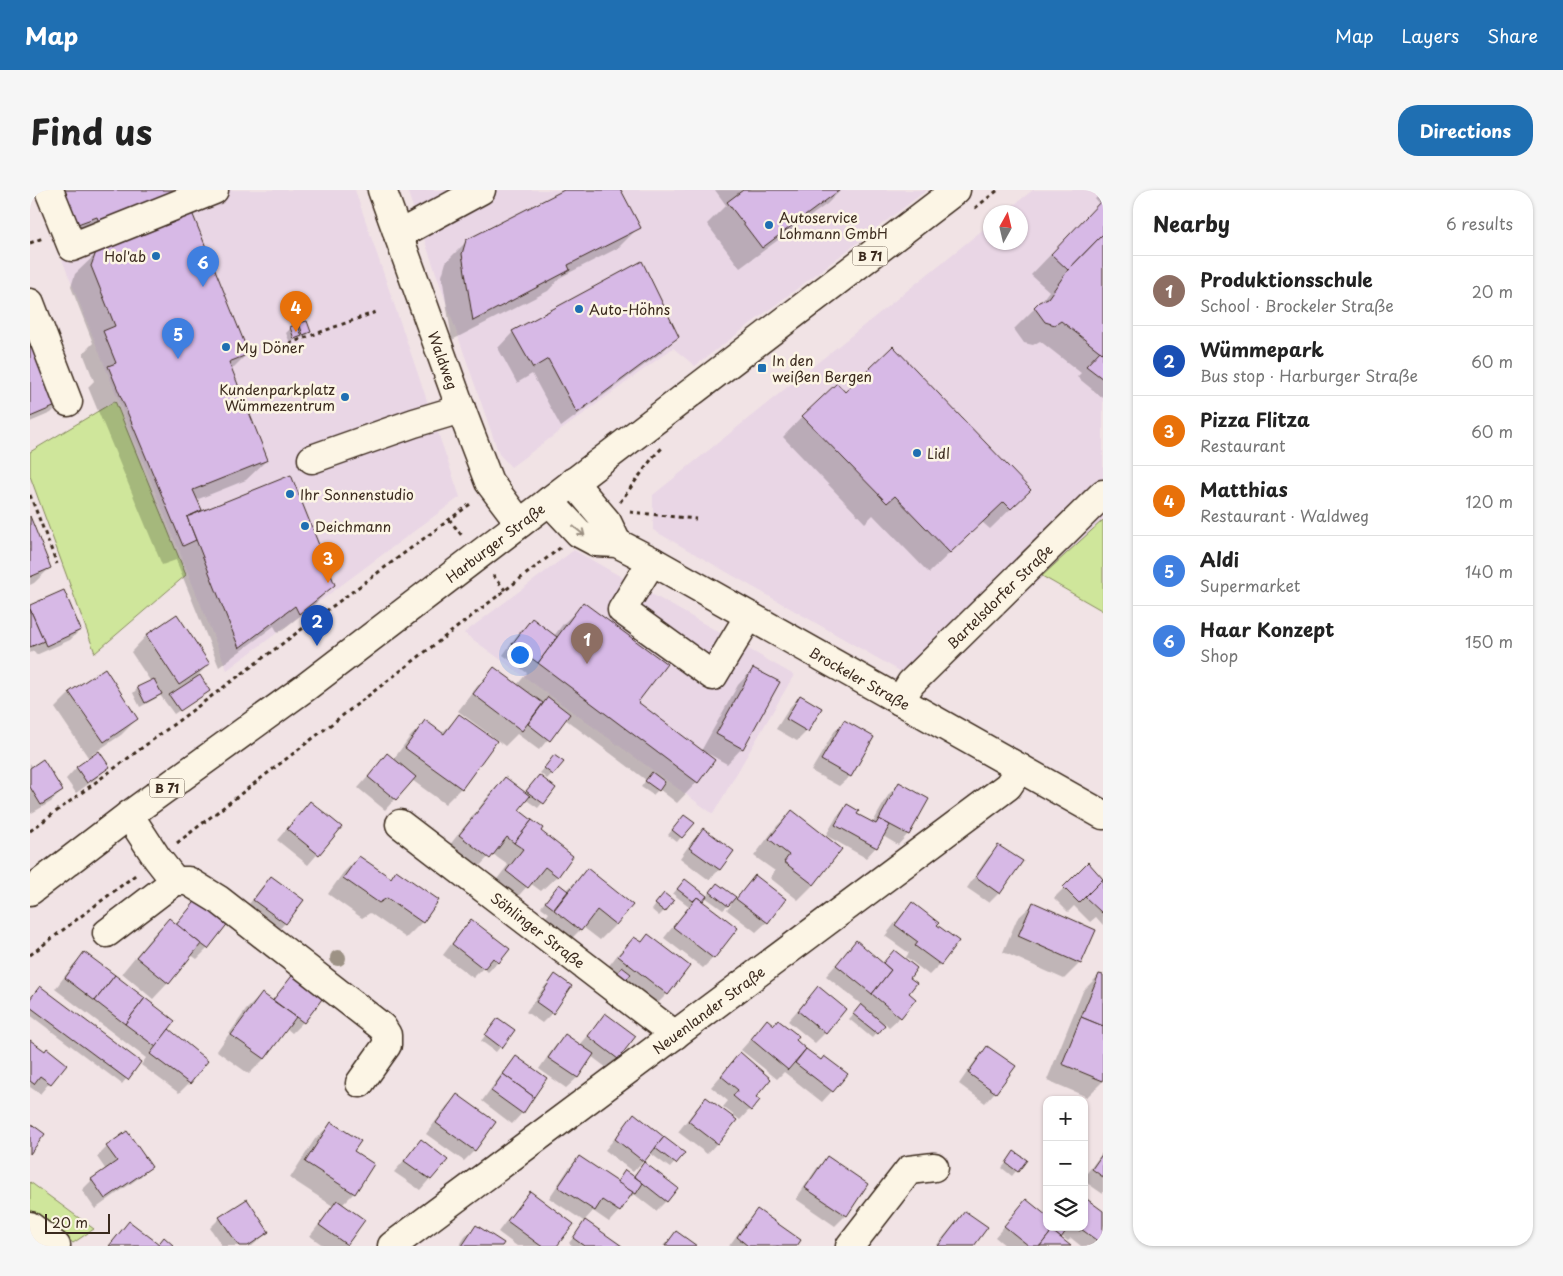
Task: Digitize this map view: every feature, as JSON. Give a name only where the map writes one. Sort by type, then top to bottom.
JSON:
[{"type":"street","points":[[49,190],[72,247],[214,190]]},
{"type":"street","name":"Waldweg","points":[[382,190],[460,409],[490,482],[520,523]]},
{"type":"street","points":[[398,235],[482,190]]},
{"type":"street","name":"Harburger Straße","points":[[30,891],[129,815],[306,687],[956,190]]},
{"type":"street","points":[[30,303],[68,402]]},
{"type":"street","points":[[312,459],[460,409]]},
{"type":"street","points":[[573,482],[607,522],[617,543]]},
{"type":"street","name":"Bartelsdorfer Straße","points":[[900,701],[910,683],[1103,494]]},
{"type":"street","name":"Brockeler Straße","points":[[549,501],[579,533],[596,542],[617,543],[652,561],[1103,815]]},
{"type":"street","points":[[652,561],[622,610],[712,676],[749,616]]},
{"type":"street","name":"Neuenlander Straße","points":[[407,1242],[675,1035],[1008,786],[1020,768]]},
{"type":"street","points":[[129,815],[157,858],[175,881]]},
{"type":"street","name":"Söhlinger Straße","points":[[400,824],[675,1035]]},
{"type":"street","points":[[107,933],[175,881],[188,881],[219,900],[382,1027],[387,1035],[387,1045],[360,1083]]},
{"type":"street","points":[[850,1246],[909,1170],[934,1167]]},
{"type":"street","points":[[30,1226],[56,1246]]},
{"type":"path","points":[[274,348],[376,312]]},
{"type":"path","points":[[30,495],[57,564]]},
{"type":"path","points":[[30,831],[473,501]]},
{"type":"path","points":[[622,511],[696,519]]},
{"type":"path","points":[[449,520],[467,542]]},
{"type":"path","points":[[30,955],[566,543]]},
{"type":"path","points":[[492,574],[505,590]]},
{"type":"shaded area","points":[[34,190],[355,190],[460,497],[227,670]]},
{"type":"shaded area","points":[[407,190],[927,190],[695,366],[673,348],[511,467],[499,454]]},
{"type":"shaded area","points":[[1033,190],[1103,190],[1103,520],[926,686],[653,530],[653,495],[983,230],[983,250],[1028,250],[1028,205],[1014,205]]},
{"type":"shaded area","points":[[574,550],[794,675],[713,814],[464,633]]},
{"type":"green space","points":[[115,401],[186,575],[95,653],[30,476],[30,452]]},
{"type":"green space","points":[[1103,520],[1103,611],[1042,576]]},
{"type":"green space","points":[[30,1182],[94,1229],[73,1243],[30,1210]]},
{"type":"building","points":[[62,190],[188,190],[100,225],[97,217],[75,225]]},
{"type":"building","points":[[564,190],[621,190],[641,228],[568,265],[570,270],[473,321],[462,254],[466,240]]},
{"type":"building","name":"Autoservice Lohmann GmbH","points":[[743,190],[840,190],[762,248],[727,202]]},
{"type":"building","points":[[1103,199],[1103,234],[1068,270],[1051,254]]},
{"type":"building","points":[[191,210],[249,354],[229,362],[268,460],[193,490],[202,510],[187,517],[196,540],[183,546],[108,366],[116,363],[103,331],[115,326],[91,266],[96,252]]},
{"type":"building","points":[[1103,234],[1103,354],[1061,321],[1055,325],[1045,322],[1034,307],[1039,302],[1048,298],[1068,270]]},
{"type":"building","points":[[642,261],[679,337],[577,413],[548,359],[533,368],[512,331]]},
{"type":"building","points":[[307,321],[311,332],[303,335],[299,323]]},
{"type":"building","points":[[297,324],[302,336],[294,339],[290,327]]},
{"type":"building","points":[[36,341],[63,403],[30,417],[30,344]]},
{"type":"building","name":"Lidl","points":[[893,346],[1031,490],[1011,509],[1004,502],[950,553],[895,496],[887,503],[802,416],[837,383],[845,392]]},
{"type":"building","points":[[1100,351],[1103,354],[1103,379],[1086,366]]},
{"type":"building","points":[[291,475],[335,585],[299,614],[295,606],[239,648],[187,517]]},
{"type":"building","points":[[30,516],[51,568],[30,577]]},
{"type":"building","points":[[64,590],[81,630],[46,646],[30,605]]},
{"type":"building","points":[[583,602],[667,664],[638,702],[715,760],[698,783],[538,663]]},
{"type":"building","points":[[30,609],[44,641],[30,647]]},
{"type":"building","points":[[177,614],[210,664],[179,685],[146,635]]},
{"type":"building","points":[[532,618],[557,637],[538,663],[512,644]]},
{"type":"building","points":[[494,667],[543,703],[522,731],[473,694]]},
{"type":"building","points":[[105,668],[138,719],[104,742],[69,692]]},
{"type":"building","points":[[753,668],[780,682],[743,749],[716,734]]},
{"type":"building","points":[[200,675],[210,691],[180,711],[169,695]]},
{"type":"building","points":[[154,679],[162,694],[145,703],[137,687]]},
{"type":"building","points":[[800,695],[822,708],[808,732],[786,719]]},
{"type":"building","points":[[548,697],[570,714],[550,741],[528,724]]},
{"type":"building","points":[[459,714],[497,741],[462,789],[405,748],[425,720],[444,734]]},
{"type":"building","points":[[844,720],[874,737],[851,777],[821,760]]},
{"type":"building","points":[[99,751],[110,767],[87,783],[76,767]]},
{"type":"building","points":[[387,753],[416,777],[396,800],[368,777]]},
{"type":"building","points":[[554,755],[564,762],[553,775],[544,768]]},
{"type":"building","points":[[43,759],[63,791],[41,805],[30,787],[30,768]]},
{"type":"building","points":[[652,772],[665,782],[659,791],[645,781]]},
{"type":"building","points":[[539,775],[556,788],[544,804],[526,791]]},
{"type":"building","points":[[505,777],[530,796],[519,810],[532,820],[514,843],[507,837],[490,859],[459,835]]},
{"type":"building","points":[[899,782],[929,799],[909,835],[879,819]]},
{"type":"building","points":[[310,801],[342,827],[319,855],[287,829]]},
{"type":"building","points":[[847,804],[859,811],[857,814],[876,824],[879,819],[890,825],[877,848],[835,825]]},
{"type":"building","points":[[792,810],[842,849],[814,885],[784,862],[789,855],[769,839]]},
{"type":"building","points":[[684,815],[695,823],[682,838],[672,830]]},
{"type":"building","points":[[532,820],[543,828],[541,831],[573,856],[558,877],[545,867],[528,888],[506,871],[523,849],[514,843]]},
{"type":"building","points":[[703,828],[734,851],[720,870],[689,848]]},
{"type":"building","points":[[998,845],[1023,861],[1000,894],[976,877]]},
{"type":"building","points":[[359,856],[391,878],[396,870],[439,900],[423,923],[387,898],[379,903],[343,878]]},
{"type":"building","points":[[1088,862],[1103,879],[1079,903],[1063,887]]},
{"type":"building","points":[[587,868],[633,905],[616,925],[597,910],[581,931],[554,910]]},
{"type":"building","points":[[755,875],[786,899],[768,923],[736,899]]},
{"type":"building","points":[[271,876],[304,900],[286,924],[253,900]]},
{"type":"building","points":[[685,879],[707,896],[703,901],[697,897],[693,901],[677,889]]},
{"type":"building","points":[[1103,879],[1103,912],[1102,913],[1085,897]]},
{"type":"building","points":[[717,883],[736,897],[728,906],[710,892]]},
{"type":"building","points":[[559,884],[568,891],[554,909],[545,902]]},
{"type":"building","points":[[664,893],[674,901],[665,912],[655,904]]},
{"type":"building","points":[[697,897],[738,928],[714,959],[673,927]]},
{"type":"building","points":[[198,898],[229,922],[208,949],[176,925]]},
{"type":"building","points":[[912,902],[939,923],[937,925],[959,941],[941,965],[915,946],[918,942],[895,925]]},
{"type":"building","points":[[1033,902],[1096,930],[1081,964],[1018,936]]},
{"type":"building","points":[[169,918],[201,944],[169,984],[136,957]]},
{"type":"building","points":[[471,919],[510,949],[499,963],[493,958],[484,969],[452,944]]},
{"type":"building","points":[[648,934],[690,966],[668,995],[618,956],[634,937],[642,942]]},
{"type":"building","points":[[856,940],[891,970],[872,994],[836,965]]},
{"type":"building","points":[[894,950],[917,968],[910,978],[917,983],[909,993],[916,999],[901,1018],[872,994],[891,970],[883,963]]},
{"type":"building","points":[[84,952],[115,975],[95,1001],[65,978]]},
{"type":"building","points":[[622,967],[631,974],[621,987],[612,980]]},
{"type":"building","points":[[295,972],[325,995],[304,1023],[273,1000]]},
{"type":"building","points":[[555,974],[572,986],[553,1014],[536,1002]]},
{"type":"building","points":[[1099,974],[1103,975],[1103,1026],[1081,1017]]},
{"type":"building","points":[[115,975],[145,998],[125,1024],[95,1001]]},
{"type":"building","points":[[40,986],[141,1062],[128,1080],[30,1007],[30,999]]},
{"type":"building","points":[[818,986],[846,1009],[826,1034],[798,1011]]},
{"type":"building","points":[[262,993],[296,1017],[265,1059],[231,1035]]},
{"type":"building","points":[[145,998],[175,1021],[156,1047],[125,1024]]},
{"type":"building","points":[[861,1004],[885,1025],[878,1034],[853,1014]]},
{"type":"building","points":[[605,1013],[636,1036],[618,1059],[588,1036]]},
{"type":"building","points":[[1081,1017],[1103,1026],[1103,1081],[1062,1064]]},
{"type":"building","points":[[498,1018],[515,1030],[502,1048],[485,1035]]},
{"type":"building","points":[[767,1019],[774,1025],[778,1020],[799,1036],[796,1040],[806,1049],[788,1070],[751,1039]]},
{"type":"building","points":[[169,1029],[208,1061],[190,1084],[150,1054]]},
{"type":"building","points":[[565,1034],[594,1054],[578,1078],[548,1058]]},
{"type":"building","points":[[30,1040],[45,1051],[47,1048],[67,1064],[51,1084],[40,1076],[34,1084],[30,1081]]},
{"type":"building","points":[[987,1046],[1016,1066],[996,1093],[968,1073]]},
{"type":"building","points":[[806,1049],[821,1060],[824,1056],[848,1074],[833,1092],[795,1063]]},
{"type":"building","points":[[740,1052],[771,1079],[756,1097],[760,1100],[751,1111],[733,1096],[738,1090],[721,1076]]},
{"type":"building","points":[[516,1056],[547,1078],[534,1097],[503,1074]]},
{"type":"building","points":[[503,1074],[534,1097],[523,1114],[491,1091]]},
{"type":"building","points":[[457,1094],[496,1122],[475,1151],[436,1123]]},
{"type":"building","points":[[706,1097],[737,1120],[718,1144],[688,1121]]},
{"type":"building","points":[[634,1113],[664,1137],[644,1162],[615,1139]]},
{"type":"building","points":[[331,1122],[361,1141],[354,1151],[374,1164],[355,1194],[305,1162]]},
{"type":"building","points":[[30,1123],[45,1134],[30,1154]]},
{"type":"building","points":[[127,1131],[152,1167],[105,1199],[91,1179],[117,1161],[106,1146]]},
{"type":"building","points":[[664,1137],[685,1153],[676,1164],[655,1148]]},
{"type":"building","points":[[421,1139],[448,1160],[431,1180],[404,1161]]},
{"type":"building","points":[[1014,1151],[1027,1160],[1018,1172],[1006,1163]]},
{"type":"building","points":[[1103,1153],[1103,1177],[1092,1169]]},
{"type":"building","points":[[579,1156],[633,1192],[620,1212],[602,1200],[595,1211],[558,1187]]},
{"type":"building","points":[[827,1156],[868,1184],[847,1216],[805,1188]]},
{"type":"building","points":[[644,1162],[678,1188],[667,1202],[634,1176]]},
{"type":"building","points":[[625,1170],[643,1183],[636,1194],[617,1182]]},
{"type":"building","points":[[530,1191],[574,1224],[557,1246],[541,1246],[507,1221]]},
{"type":"building","points":[[247,1199],[269,1232],[248,1246],[239,1246],[219,1217]]},
{"type":"building","points":[[1026,1199],[1043,1213],[1043,1231],[1052,1231],[1040,1246],[1029,1246],[1004,1226]]},
{"type":"building","points":[[337,1200],[365,1220],[347,1245],[319,1225]]},
{"type":"building","points":[[1088,1200],[1103,1211],[1103,1245],[1084,1231],[1088,1231]]},
{"type":"building","points":[[757,1209],[801,1240],[797,1246],[748,1246],[737,1237]]},
{"type":"building","points":[[965,1211],[988,1227],[974,1246],[938,1246]]},
{"type":"building","points":[[585,1220],[622,1246],[584,1246],[573,1238]]},
{"type":"building","points":[[129,1221],[159,1244],[157,1246],[109,1246]]},
{"type":"building","points":[[476,1225],[504,1243],[502,1246],[462,1246]]},
{"type":"building","points":[[676,1231],[697,1246],[665,1246]]},
{"type":"building","points":[[1052,1231],[1066,1231],[1061,1238]]},
{"type":"building","points":[[1052,1231],[1071,1246],[1040,1246]]},
{"type":"building","points":[[164,1237],[174,1246],[157,1246]]},
{"type":"place","name":"Autoservice Lohmann GmbH","points":[[769,225]]},
{"type":"place","name":"Hol'ab","points":[[156,256]]},
{"type":"place","name":"Haar Konzept","points":[[203,287]]},
{"type":"place","name":"Auto-Höhns","points":[[579,309]]},
{"type":"place","name":"Matthias","points":[[296,332]]},
{"type":"place","name":"My Döner","points":[[226,347]]},
{"type":"place","name":"Aldi","points":[[178,359]]},
{"type":"place","name":"In den weißen Bergen","points":[[762,368]]},
{"type":"place","name":"Kundenparkplatz Wümmezentrum","points":[[345,397]]},
{"type":"place","name":"Lidl","points":[[917,453]]},
{"type":"place","name":"Ihr Sonnenstudio","points":[[290,494]]},
{"type":"place","name":"Deichmann","points":[[305,526]]},
{"type":"place","name":"Pizza Flitza","points":[[328,583]]},
{"type":"place","name":"Wümmepark","points":[[317,646]]},
{"type":"place","name":"Produktionsschule","points":[[587,664]]}]
